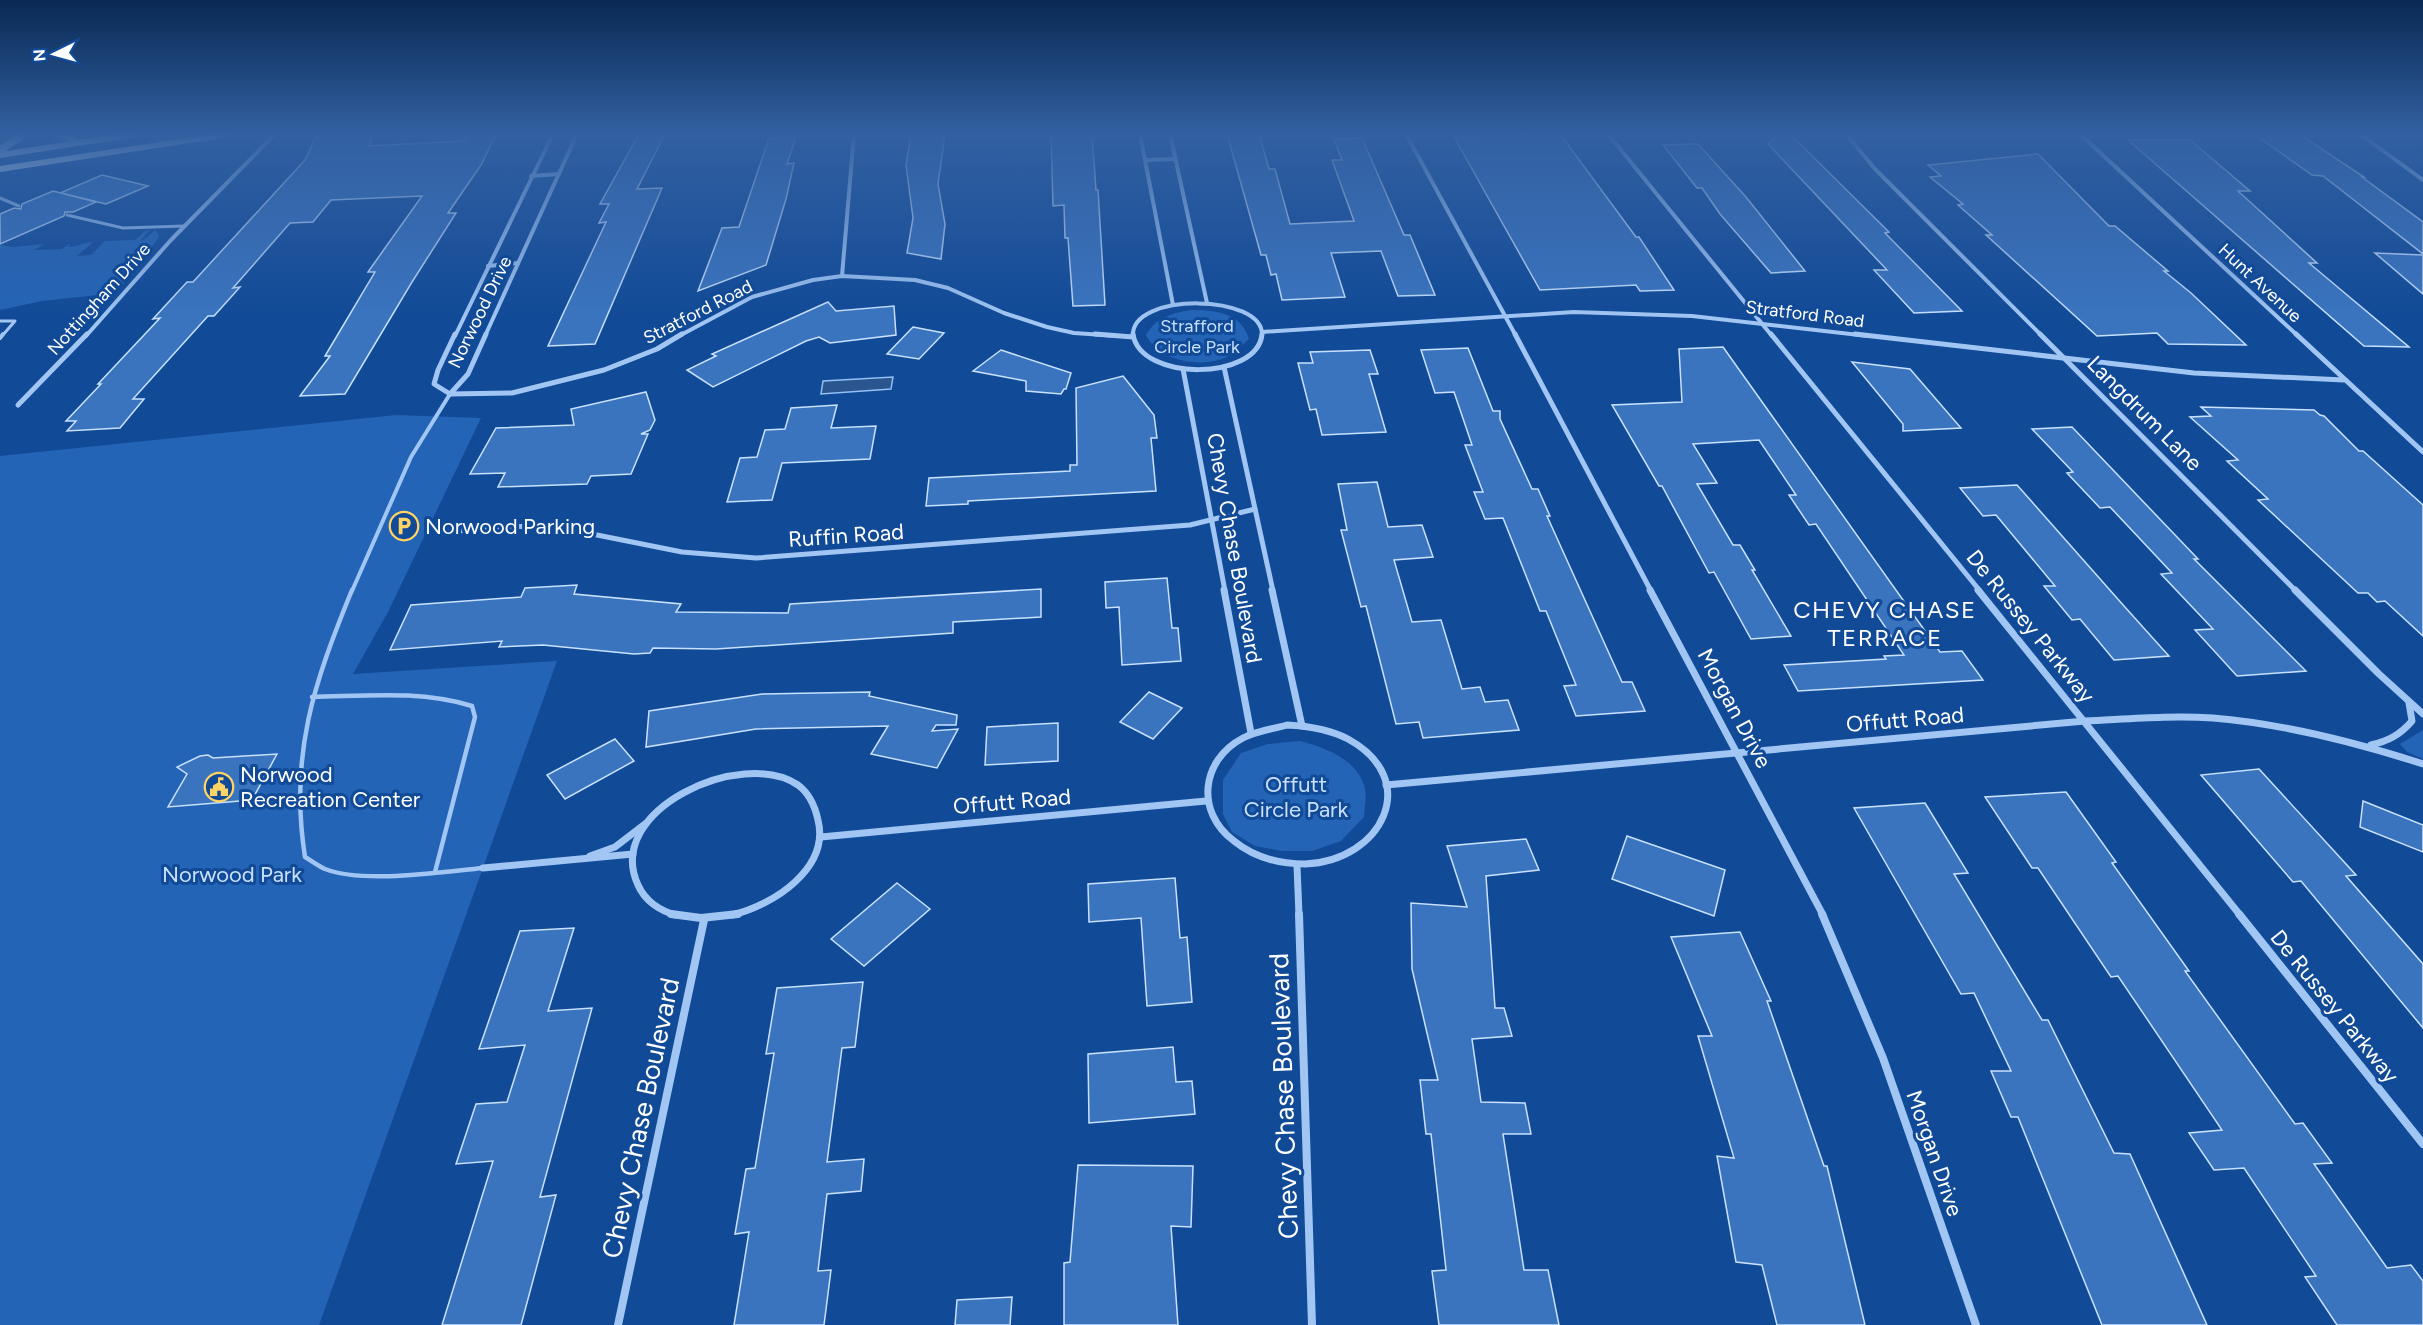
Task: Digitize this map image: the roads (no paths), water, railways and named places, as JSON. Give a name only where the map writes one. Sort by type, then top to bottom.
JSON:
[{"type":"street","name":"Nottingham Drive","points":[[18,405],[65,359],[214,196]]},
{"type":"street","name":"Norwood Drive","points":[[522,196],[438,370],[434,384],[450,394],[468,374],[549,196]]},
{"type":"street","points":[[842,276],[849,196]]},
{"type":"street","points":[[1153,196],[1173,305]]},
{"type":"street","points":[[1184,196],[1207,303]]},
{"type":"street","name":"Morgan Drive","points":[[1440,196],[1826,921],[1856,988],[1883,1058],[1976,1325]]},
{"type":"street","name":"De Russey Parkway","points":[[1658,196],[2085,721],[2423,1144]]},
{"type":"street","name":"Langdrum Lane","points":[[1902,196],[2423,714]]},
{"type":"street","name":"Hunt Avenue","points":[[2146,196],[2423,452]]},
{"type":"street","points":[[488,266],[518,263]]},
{"type":"street","name":"Stratford Road","points":[[450,394],[512,393],[604,370],[657,349],[724,310],[752,297],[813,280],[842,276],[915,280],[948,288],[1004,313],[1047,327],[1074,333],[1133,337]]},
{"type":"street","points":[[1207,303],[1238,309],[1258,323],[1262,332],[1261,343],[1252,354],[1237,363],[1224,367],[1199,370],[1161,364],[1147,358],[1137,350],[1133,331],[1137,322],[1147,315],[1173,305],[1207,303]]},
{"type":"street","name":"Stratford Road","points":[[1262,332],[1505,315],[1574,312],[1635,313],[1760,322],[2066,360],[2232,376],[2343,380]]},
{"type":"street","name":"Chevy Chase Boulevard","points":[[1224,367],[1302,726]]},
{"type":"street","name":"Chevy Chase Boulevard","points":[[1183,369],[1251,733]]},
{"type":"street","name":"Ruffin Road","points":[[439,533],[507,526],[562,528],[682,552],[756,558],[1190,525],[1255,509]]},
{"type":"street","points":[[2369,746],[2402,734],[2412,721],[2409,702]]},
{"type":"street","name":"Offutt Road","points":[[1386,785],[2085,721],[2172,717],[2213,718],[2249,723],[2369,746],[2423,764]]},
{"type":"street","points":[[1302,726],[1331,731],[1350,740],[1367,753],[1379,768],[1386,785],[1388,802],[1383,822],[1370,840],[1350,854],[1333,860],[1297,866],[1274,863],[1232,843],[1217,828],[1206,801],[1206,781],[1214,763],[1227,747],[1251,733],[1266,728],[1302,726]]},
{"type":"street","points":[[580,859],[615,847],[648,822],[676,796],[695,785],[716,778],[752,773],[783,778],[800,786],[814,800],[821,837],[814,858],[795,883],[778,896],[750,911],[704,920],[670,915],[650,903],[635,883],[633,854],[648,822]]},
{"type":"street","name":"Offutt Road","points":[[821,837],[1206,801]]},
{"type":"street","points":[[483,868],[633,854]]},
{"type":"street","name":"Chevy Chase Boulevard","points":[[1297,866],[1312,1325]]},
{"type":"street","name":"Chevy Chase Boulevard","points":[[618,1325],[704,920]]},
{"type":"lane","points":[[0,198],[19,206]]},
{"type":"lane","points":[[67,215],[123,228],[184,226]]},
{"type":"lane","points":[[0,321],[15,321],[0,338]]},
{"type":"lane","points":[[450,394],[418,444],[395,492],[336,632],[312,697],[301,766],[298,830],[304,857],[328,869],[352,873],[435,872],[483,868]]},
{"type":"lane","points":[[312,697],[432,697],[456,699],[472,706],[475,717],[435,872]]},
{"type":"place","name":"Norwood Parking","points":[[404,526]]},
{"type":"place","name":"Norwood Recreation Center","points":[[219,787]]},
{"type":"district","name":"CHEVY CHASE TERRACE","points":[[1885,624]]},
{"type":"park label","name":"Strafford Circle Park","points":[[1197,336]]},
{"type":"park label","name":"Offutt Circle Park","points":[[1296,796]]},
{"type":"park label","name":"Norwood Park","points":[[232,874]]}]
